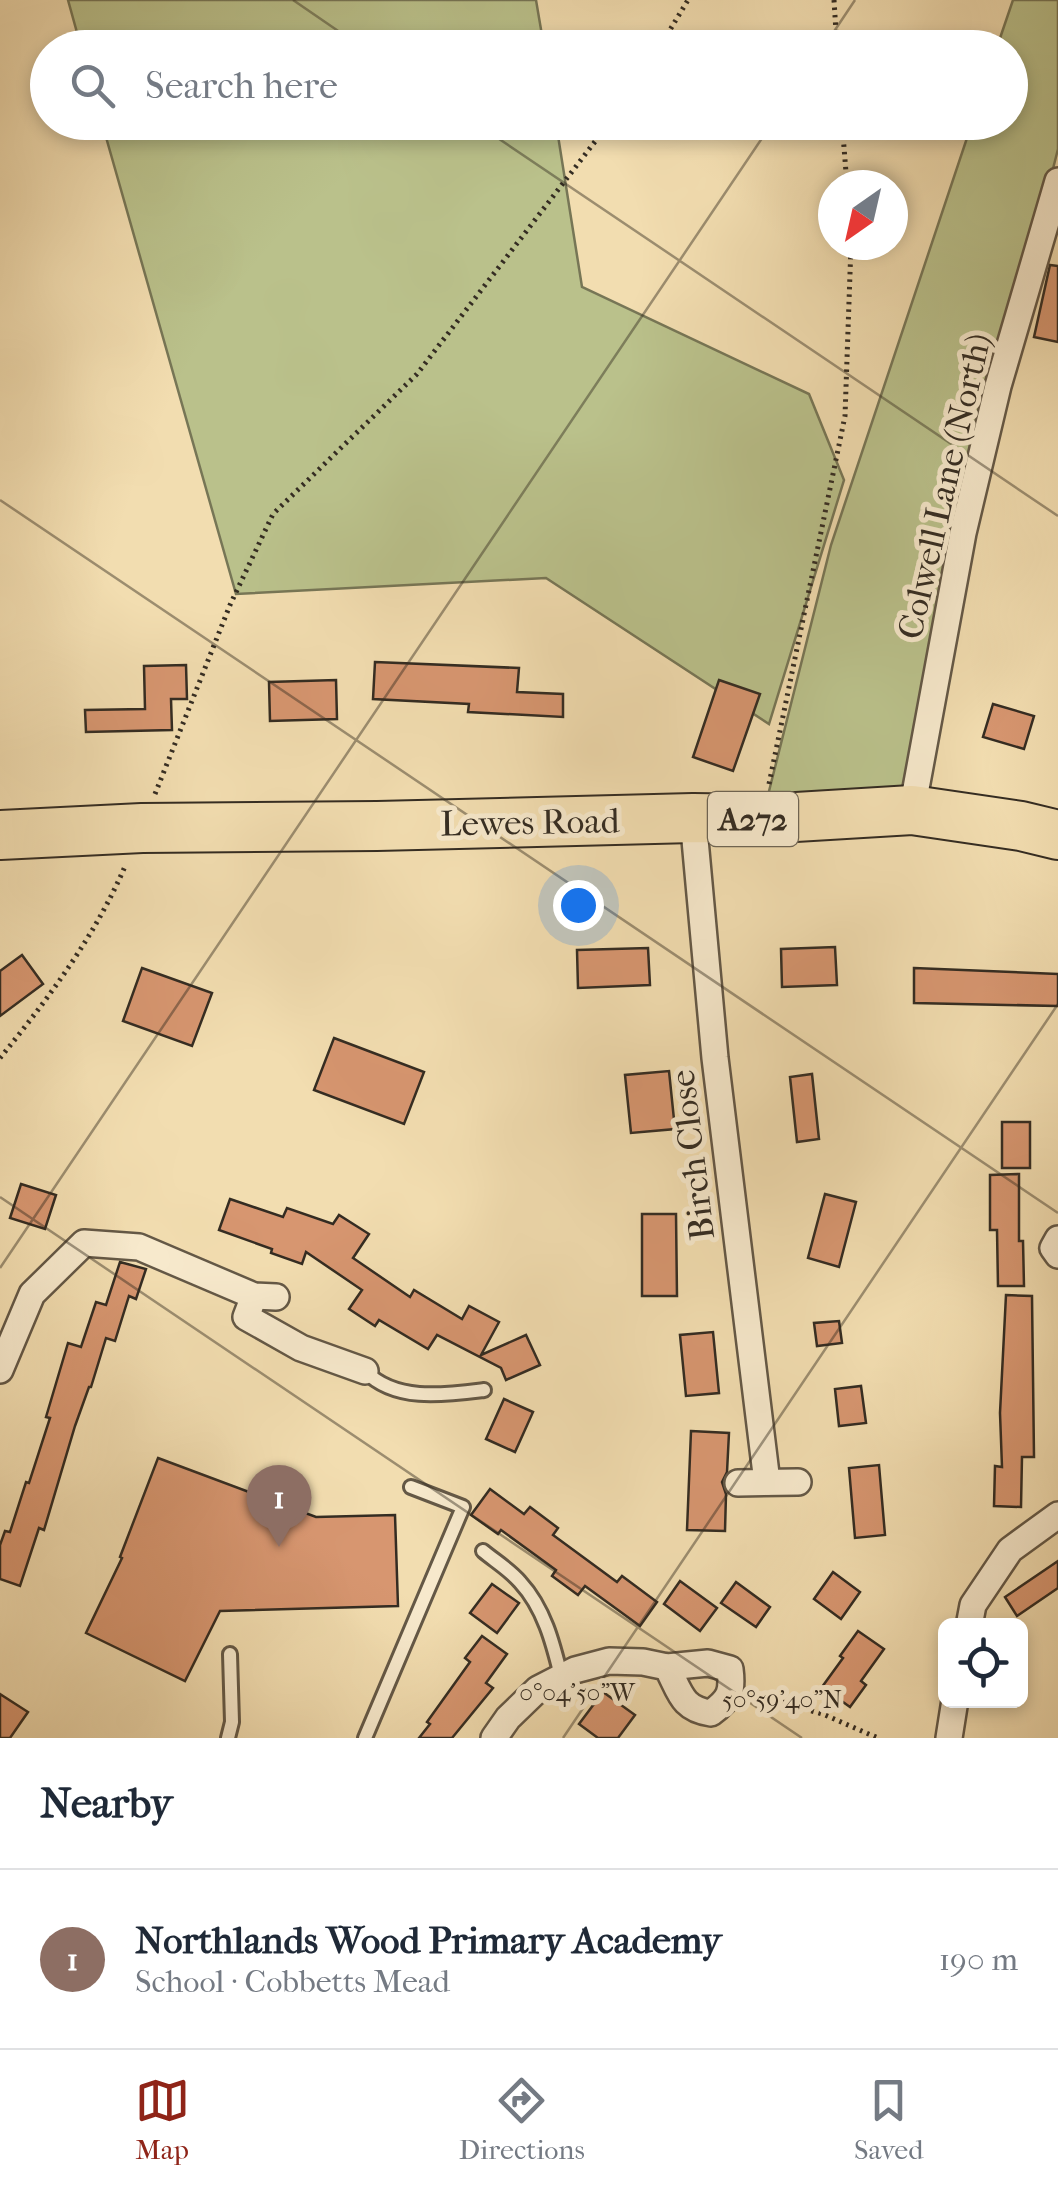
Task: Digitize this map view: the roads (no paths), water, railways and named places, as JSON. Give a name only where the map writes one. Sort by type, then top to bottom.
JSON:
[{"type":"highway","name":"Lewes Road","points":[[0,835],[142,828],[762,819],[912,810],[1058,835]]},
{"type":"street","name":"Colwell Lane (North)","points":[[912,810],[967,515],[998,386],[1058,180]]},
{"type":"street","name":"Birch Close","points":[[693,818],[715,1058],[767,1482]]},
{"type":"street","points":[[1058,1238],[1053,1248],[1058,1255]]},
{"type":"street","points":[[0,1370],[32,1294],[84,1243],[140,1247],[265,1296],[246,1316],[301,1348],[365,1370]]},
{"type":"street","points":[[738,1483],[798,1482]]},
{"type":"street","points":[[971,1618],[973,1605],[1010,1550],[1058,1514]]},
{"type":"street","points":[[494,1738],[538,1689],[575,1670],[608,1661],[668,1667],[708,1663],[730,1669],[732,1687],[725,1703],[711,1713],[696,1711],[685,1702],[668,1667]]},
{"type":"street","points":[[948,1738],[954,1708]]},
{"type":"lane","points":[[365,1370],[376,1382],[394,1389],[427,1394],[484,1390]]},
{"type":"lane","points":[[366,1738],[462,1507],[412,1487]]},
{"type":"lane","points":[[483,1552],[520,1582],[550,1633],[562,1676]]},
{"type":"lane","points":[[228,1738],[232,1722],[230,1654]]},
{"type":"place","name":"Northlands Wood Primary Academy","points":[[279,1547]]}]
